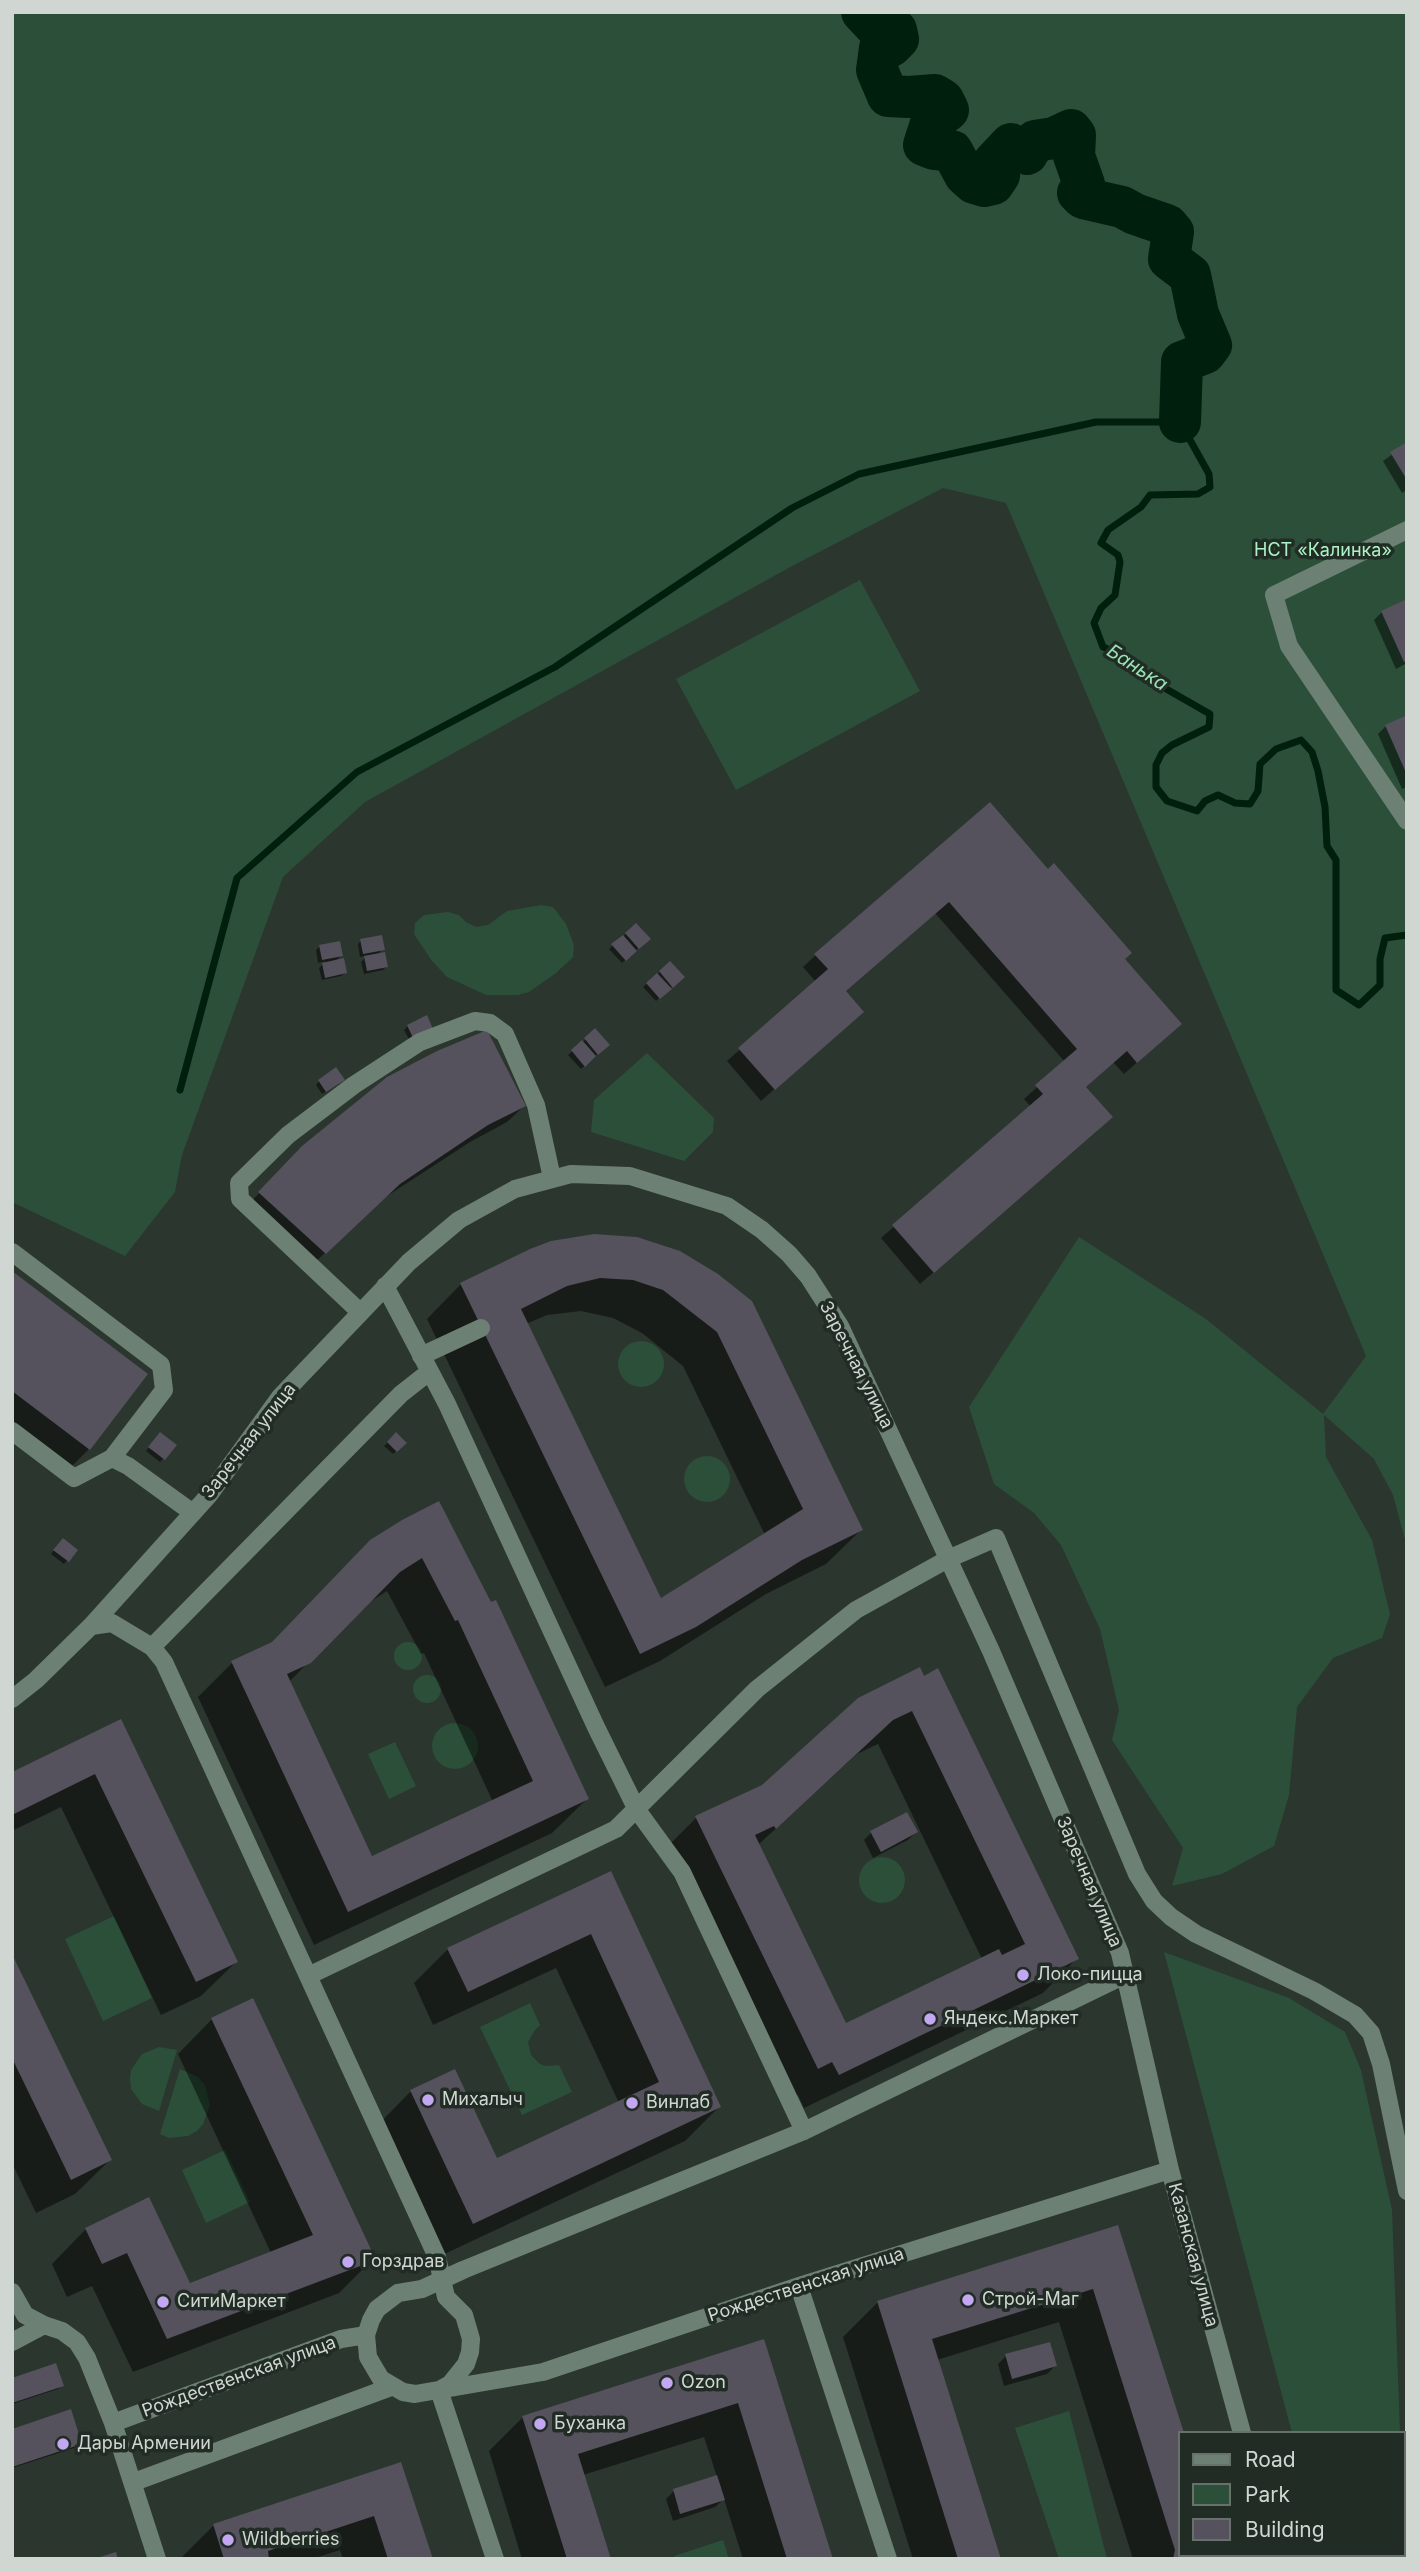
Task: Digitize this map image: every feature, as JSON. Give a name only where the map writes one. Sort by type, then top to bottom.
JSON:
[{"type":"street","points":[[1406,819],[1289,646],[1274,596],[1407,530]]},
{"type":"street","points":[[360,1312],[240,1199],[239,1183],[288,1135],[354,1084],[420,1042],[475,1021],[490,1023],[505,1034],[536,1105],[552,1178]]},
{"type":"street","name":"Заречная улица","points":[[12,1699],[36,1680],[91,1626],[209,1495],[279,1397],[409,1262],[459,1220],[515,1189],[571,1174],[630,1176],[716,1202],[727,1206],[762,1230],[789,1254],[808,1276],[840,1326],[990,1651],[1120,1953],[1149,2075]]},
{"type":"street","points":[[12,1252],[161,1365],[164,1390],[112,1458],[74,1478],[12,1431]]},
{"type":"street","points":[[385,1286],[447,1404],[637,1810],[682,1872],[804,2131]]},
{"type":"street","points":[[152,1647],[401,1394],[425,1364],[481,1328]]},
{"type":"street","points":[[112,1458],[128,1465],[192,1513]]},
{"type":"street","points":[[308,1976],[616,1829],[757,1689],[856,1609],[948,1559],[996,1538],[1137,1874],[1154,1901],[1196,1934],[1314,1991],[1355,2015],[1371,2033],[1381,2064],[1407,2191]]},
{"type":"street","points":[[91,1626],[112,1622],[152,1647],[164,1662],[437,2257],[446,2297],[464,2315],[471,2339],[466,2364],[450,2384],[439,2390],[495,2559]]},
{"type":"street","points":[[391,2387],[373,2368],[368,2357],[366,2335],[371,2320],[386,2300],[398,2293],[422,2289],[804,2131],[1125,1975]]},
{"type":"street","name":"Казанская улица","points":[[1149,2075],[1170,2170],[1241,2431]]},
{"type":"street","name":"Рождественская улица","points":[[134,2482],[391,2387],[415,2394],[543,2372],[799,2287],[1170,2170]]},
{"type":"street","points":[[799,2287],[888,2559]]},
{"type":"street","points":[[12,2292],[25,2315],[62,2331],[77,2342],[87,2358],[134,2482],[157,2559]]},
{"type":"street","points":[[12,2342],[44,2325]]},
{"type":"street","name":"Рождественская улица","points":[[113,2423],[341,2339],[366,2335]]},
{"type":"green space","name":"НСТ «Калинка»","points":[[12,12],[1407,12],[1407,1547],[1393,1495],[1374,1459],[1324,1415],[1326,1457],[1372,1540],[1390,1614],[1382,1638],[1333,1658],[1297,1707],[1289,1795],[1274,1846],[1222,1874],[1172,1886],[1183,1848],[1112,1740],[1119,1710],[1100,1629],[1061,1545],[1034,1513],[994,1484],[969,1407],[1079,1237],[1206,1319],[1323,1414],[1366,1356],[1006,503],[943,488],[794,565],[365,802],[283,877],[182,1155],[175,1192],[125,1256],[12,1202]]},
{"type":"green space","points":[[860,580],[920,691],[736,790],[676,679]]},
{"type":"green space","points":[[541,905],[553,907],[566,924],[574,945],[573,957],[529,992],[518,995],[486,995],[447,977],[432,961],[414,934],[415,923],[424,915],[448,912],[459,915],[476,927],[488,925],[507,911]]},
{"type":"green space","points":[[647,1053],[714,1118],[713,1132],[684,1161],[591,1132],[594,1100]]},
{"type":"green space","points":[[641,1341],[657,1348],[664,1364],[657,1380],[641,1387],[625,1380],[618,1364],[625,1348]]},
{"type":"green space","points":[[707,1456],[723,1463],[730,1479],[723,1495],[707,1502],[691,1495],[684,1479],[691,1463]]},
{"type":"green space","points":[[408,1642],[418,1646],[422,1656],[418,1666],[408,1670],[398,1666],[394,1656],[398,1646]]},
{"type":"green space","points":[[427,1675],[437,1679],[441,1689],[437,1699],[427,1703],[417,1699],[413,1689],[417,1679]]},
{"type":"green space","points":[[455,1723],[471,1730],[478,1746],[471,1762],[455,1769],[439,1762],[432,1746],[439,1730]]},
{"type":"green space","points":[[395,1742],[416,1786],[389,1799],[368,1754]]},
{"type":"green space","points":[[882,1857],[898,1864],[905,1880],[898,1896],[882,1903],[866,1896],[859,1880],[866,1864]]},
{"type":"green space","points":[[114,1916],[152,1998],[103,2021],[65,1939]]},
{"type":"green space","points":[[1164,1952],[1289,1998],[1345,2032],[1361,2070],[1392,2210],[1400,2431],[1291,2431]]},
{"type":"green space","points":[[530,2003],[540,2025],[528,2042],[531,2055],[540,2064],[559,2065],[572,2092],[522,2115],[480,2027]]},
{"type":"green space","points":[[159,2047],[177,2050],[159,2111],[142,2104],[131,2089],[130,2079],[131,2070],[142,2054]]},
{"type":"green space","points":[[180,2069],[198,2077],[205,2085],[210,2105],[203,2124],[197,2131],[188,2136],[169,2138],[160,2134]]},
{"type":"green space","points":[[225,2150],[250,2202],[206,2223],[182,2170]]},
{"type":"green space","points":[[1069,2411],[1107,2559],[1059,2559],[1015,2428]]},
{"type":"green space","points":[[1405,2522],[1407,2559],[1302,2559],[1405,2557]]},
{"type":"green space","points":[[723,2540],[729,2559],[675,2559],[674,2556]]},
{"type":"building","points":[[1407,442],[1407,480],[1390,452]]},
{"type":"building","points":[[1407,599],[1407,660],[1404,662],[1381,611]]},
{"type":"building","points":[[1407,715],[1407,775],[1385,725]]},
{"type":"building","points":[[990,802],[1048,869],[1054,863],[1132,953],[1125,959],[1182,1024],[1137,1063],[1127,1051],[1086,1087],[1113,1117],[934,1273],[892,1225],[1043,1094],[1035,1085],[1077,1049],[949,902],[846,991],[864,1012],[775,1090],[738,1048],[828,969],[814,954]]},
{"type":"building","points":[[636,923],[651,939],[639,949],[625,933]]},
{"type":"building","points":[[382,935],[385,950],[363,954],[360,939]]},
{"type":"building","points":[[623,935],[637,951],[626,961],[611,944]]},
{"type":"building","points":[[340,941],[343,956],[322,960],[319,945]]},
{"type":"building","points":[[385,952],[388,967],[367,971],[364,956]]},
{"type":"building","points":[[344,958],[347,973],[325,978],[322,963]]},
{"type":"building","points":[[670,961],[685,977],[673,988],[659,971]]},
{"type":"building","points":[[657,973],[672,989],[660,999],[646,983]]},
{"type":"building","points":[[427,1015],[433,1029],[413,1038],[407,1025]]},
{"type":"building","points":[[595,1028],[610,1045],[598,1055],[584,1038]]},
{"type":"building","points":[[487,1030],[526,1106],[488,1125],[400,1184],[326,1254],[258,1192],[302,1146],[387,1077],[437,1051]]},
{"type":"building","points":[[582,1040],[596,1056],[585,1067],[571,1050]]},
{"type":"building","points":[[336,1067],[345,1080],[326,1092],[318,1080]]},
{"type":"building","points":[[594,1234],[637,1237],[680,1251],[718,1274],[752,1301],[863,1530],[802,1560],[696,1627],[640,1654],[460,1283],[551,1241]],"holes":[[[600,1278],[633,1280],[663,1290],[717,1332],[803,1509],[661,1598],[521,1309],[567,1286]]]},
{"type":"building","points":[[12,1271],[148,1374],[90,1450],[12,1391]]},
{"type":"building","points":[[160,1432],[177,1445],[165,1460],[148,1447]]},
{"type":"building","points":[[396,1432],[407,1443],[397,1452],[387,1442]]},
{"type":"building","points":[[439,1501],[491,1602],[496,1600],[589,1799],[348,1912],[231,1661],[272,1642],[370,1540]],"holes":[[[422,1558],[455,1621],[458,1620],[533,1781],[372,1856],[287,1674],[311,1663],[400,1572]]]},
{"type":"building","points":[[63,1538],[78,1550],[69,1562],[53,1550]]},
{"type":"building","points":[[920,1667],[924,1676],[938,1668],[1079,1959],[839,2075],[832,2062],[818,2069],[695,1816],[762,1785],[858,1698]],"holes":[[[912,1711],[1025,1944],[1002,1955],[999,1949],[846,2023],[755,1835],[774,1826],[776,1829],[893,1720]]]},
{"type":"building","points":[[121,1719],[238,1962],[196,1982],[95,1774],[12,1815],[12,1772]]},
{"type":"building","points":[[907,1812],[918,1832],[881,1852],[870,1831]]},
{"type":"building","points":[[611,1871],[721,2107],[473,2224],[410,2090],[455,2069],[497,2158],[659,2082],[591,1934],[468,1992],[447,1948]]},
{"type":"building","points":[[12,1954],[112,2160],[71,2180],[12,2058]]},
{"type":"building","points":[[253,1998],[376,2260],[167,2339],[127,2253],[102,2264],[85,2228],[149,2197],[190,2283],[313,2235],[211,2018]]},
{"type":"building","points":[[1118,2225],[1183,2431],[1178,2431],[1178,2557],[1215,2559],[1173,2559],[1175,2550],[1093,2289],[932,2339],[1001,2559],[958,2559],[877,2301]]},
{"type":"building","points":[[764,2339],[833,2559],[787,2559],[738,2403],[578,2454],[611,2559],[567,2559],[522,2416]]},
{"type":"building","points":[[1050,2342],[1057,2366],[1012,2379],[1005,2354]]},
{"type":"building","points":[[56,2363],[64,2386],[12,2403],[12,2378]]},
{"type":"building","points":[[71,2409],[82,2444],[12,2467],[12,2429]]},
{"type":"building","points":[[401,2462],[433,2559],[388,2559],[374,2516],[268,2551],[269,2559],[224,2559],[213,2524]]},
{"type":"building","points":[[717,2475],[725,2500],[680,2514],[673,2489]]},
{"type":"building","points":[[116,2552],[118,2559],[97,2559],[97,2558]]},
{"type":"waterway","name":"Банька","points":[[862,12],[876,27],[896,30],[898,39],[891,46],[880,48],[877,70],[888,96],[935,95],[943,100],[948,110],[931,123],[924,145],[952,151],[965,175],[974,183],[984,186],[993,184],[999,175],[994,162],[1011,144],[1027,154],[1035,141],[1054,138],[1071,130],[1075,135],[1074,156],[1084,184],[1078,193],[1083,198],[1122,207],[1167,225],[1173,232],[1169,259],[1190,275],[1198,314],[1211,345],[1205,353],[1182,362],[1180,422]]},
{"type":"waterway","points":[[180,1090],[237,878],[357,772],[555,667],[792,508],[859,474],[1096,422],[1180,422],[1209,474],[1210,487],[1198,494],[1150,495],[1141,507],[1108,530],[1101,543],[1118,555],[1120,562],[1115,595],[1101,608],[1094,623],[1103,647],[1115,652],[1124,662],[1142,669],[1154,682],[1210,714],[1209,727],[1172,745],[1162,753],[1156,765],[1156,787],[1167,801],[1197,811],[1205,801],[1218,795],[1235,803],[1250,804],[1258,791],[1260,764],[1276,749],[1301,740],[1312,752],[1318,771],[1325,807],[1327,846],[1336,860],[1336,990],[1359,1005],[1380,985],[1380,959],[1385,938],[1407,935]]},
{"type":"place","name":"Локо-пицца","points":[[1023,1975]]},
{"type":"place","name":"Яндекс.Маркет","points":[[930,2019]]},
{"type":"place","name":"Михалыч","points":[[428,2100]]},
{"type":"place","name":"Винлаб","points":[[632,2103]]},
{"type":"place","name":"Горздрав","points":[[348,2262]]},
{"type":"place","name":"Строй-Маг","points":[[968,2300]]},
{"type":"place","name":"СитиМаркет","points":[[163,2302]]},
{"type":"place","name":"Ozon","points":[[667,2383]]},
{"type":"place","name":"Буханка","points":[[540,2424]]},
{"type":"place","name":"Дары Армении","points":[[63,2444]]},
{"type":"place","name":"Wildberries","points":[[228,2540]]}]
